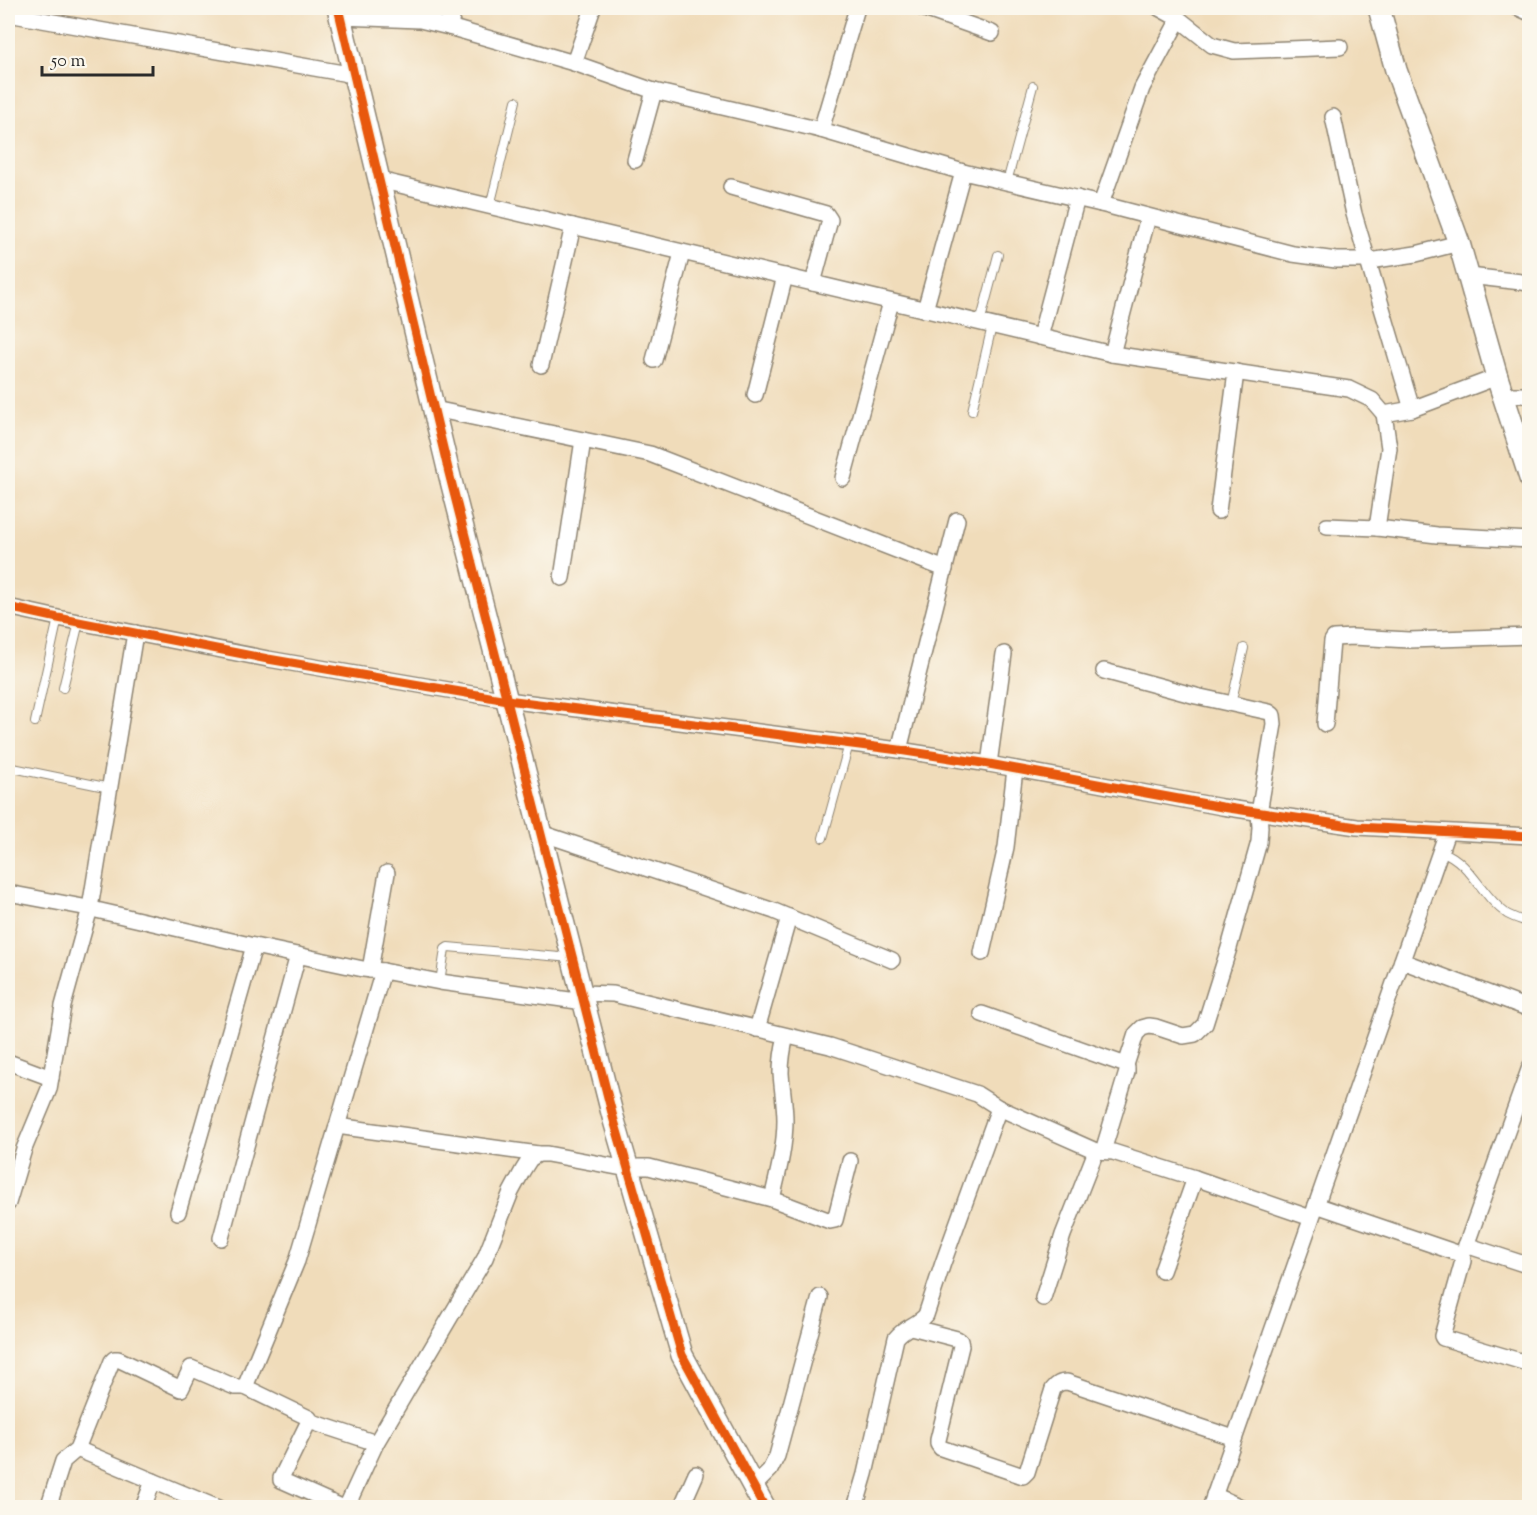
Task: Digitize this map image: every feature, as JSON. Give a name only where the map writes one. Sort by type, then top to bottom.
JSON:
[{"type":"street","points":[[449,27],[455,8]]},
{"type":"street","points":[[574,63],[593,8]]},
{"type":"street","points":[[821,130],[857,8]]},
{"type":"street","points":[[922,8],[956,13],[992,33]]},
{"type":"street","points":[[1159,8],[1179,19],[1212,45],[1234,51],[1340,47]]},
{"type":"street","points":[[1378,8],[1396,70],[1459,243],[1500,386],[1530,478]]},
{"type":"street","points":[[1519,8],[1530,13]]},
{"type":"street","points":[[765,1508],[682,1354],[613,1117],[434,409],[339,12],[420,20],[449,27],[574,63],[654,91],[821,130],[963,172],[1077,198],[1293,254],[1336,260],[1376,260],[1416,254],[1459,243]]},
{"type":"street","points":[[8,14],[354,75]]},
{"type":"street","points":[[1101,204],[1142,88],[1179,19]]},
{"type":"street","points":[[635,160],[654,91]]},
{"type":"street","points":[[1333,117],[1354,214],[1412,409]]},
{"type":"street","points":[[925,310],[963,172]]},
{"type":"street","points":[[379,180],[1112,354],[1350,389],[1372,400],[1384,414],[1389,448],[1377,528]]},
{"type":"street","points":[[731,187],[829,216],[830,220],[813,283]]},
{"type":"street","points":[[1040,337],[1077,198]]},
{"type":"street","points":[[1112,354],[1148,217]]},
{"type":"street","points":[[541,364],[573,226]]},
{"type":"street","points":[[654,360],[682,253]]},
{"type":"street","points":[[756,395],[785,276]]},
{"type":"street","points":[[1469,276],[1530,283]]},
{"type":"street","points":[[843,478],[891,302]]},
{"type":"street","points":[[1218,511],[1236,372]]},
{"type":"street","points":[[1384,414],[1500,386],[1530,395]]},
{"type":"street","points":[[434,409],[650,454],[945,569]]},
{"type":"street","points":[[562,578],[583,440]]},
{"type":"street","points":[[899,750],[957,520]]},
{"type":"street","points":[[1327,526],[1530,540]]},
{"type":"street","points":[[8,607],[268,659],[507,700],[899,750],[989,764],[1222,807],[1357,827],[1530,836]]},
{"type":"street","points":[[8,1203],[24,1149],[49,1089],[63,1006],[90,908],[135,633]]},
{"type":"street","points":[[1325,724],[1334,638],[1409,640],[1530,636]]},
{"type":"street","points":[[989,764],[1004,654]]},
{"type":"street","points":[[1043,1298],[1063,1235],[1099,1151],[1127,1072],[1126,1065],[1136,1034],[1142,1028],[1149,1026],[1183,1036],[1195,1034],[1205,1024],[1259,842],[1259,813],[1274,724],[1274,715],[1269,712],[1196,696],[1104,671]]},
{"type":"street","points":[[982,953],[1006,847],[1015,769]]},
{"type":"street","points":[[541,832],[774,910],[892,960]]},
{"type":"street","points":[[1243,1508],[1212,1501],[1447,832]]},
{"type":"street","points":[[245,1388],[297,1261],[337,1126],[377,970],[387,873]]},
{"type":"street","points":[[8,893],[90,908],[254,946],[440,982],[583,998],[613,994],[830,1046],[977,1094],[999,1108],[1099,1151],[1113,1152],[1460,1254],[1464,1251],[1530,1266]]},
{"type":"street","points":[[757,1029],[789,917]]},
{"type":"street","points":[[178,1212],[254,946]]},
{"type":"street","points":[[221,1238],[298,955]]},
{"type":"street","points":[[1402,961],[1530,1009]]},
{"type":"street","points":[[982,1014],[1126,1065]]},
{"type":"street","points":[[772,1199],[784,1140],[785,1120],[781,1072],[786,1036]]},
{"type":"street","points":[[8,1062],[51,1078]]},
{"type":"street","points":[[1530,1067],[1464,1251],[1442,1336],[1445,1340],[1530,1364]]},
{"type":"street","points":[[855,1508],[897,1338],[900,1333],[921,1322],[926,1315],[999,1108]]},
{"type":"street","points":[[337,1126],[547,1154],[628,1169],[649,1167],[772,1199],[833,1221],[850,1161]]},
{"type":"street","points":[[48,1508],[63,1461],[77,1449],[112,1361],[118,1359],[181,1389],[191,1368],[235,1388],[245,1388],[308,1416],[309,1421],[281,1480],[345,1508],[376,1443],[484,1258],[511,1192],[530,1159],[538,1154]]},
{"type":"street","points":[[1162,1271],[1196,1178]]},
{"type":"street","points":[[754,1486],[770,1470],[777,1456],[820,1297]]},
{"type":"street","points":[[911,1327],[960,1341],[961,1346],[938,1440],[941,1448],[1025,1475],[1053,1389],[1062,1382],[1234,1438]]},
{"type":"street","points":[[309,1421],[376,1443]]},
{"type":"street","points":[[77,1449],[218,1508]]},
{"type":"street","points":[[681,1508],[696,1474]]},
{"type":"street","points":[[143,1508],[153,1482]]},
{"type":"lane","points":[[1007,182],[1033,86]]},
{"type":"lane","points":[[490,206],[516,101]]},
{"type":"lane","points":[[972,411],[998,255]]},
{"type":"lane","points":[[35,722],[58,618]]},
{"type":"lane","points":[[63,688],[79,622]]},
{"type":"lane","points":[[1232,704],[1244,648]]},
{"type":"lane","points":[[823,838],[849,744]]},
{"type":"lane","points":[[8,767],[110,788]]},
{"type":"lane","points":[[1441,851],[1458,860],[1507,914],[1530,923]]},
{"type":"lane","points":[[440,982],[445,950],[448,947],[573,958]]},
{"type":"cycle path","points":[[338,8],[449,473],[613,1117],[682,1355],[765,1508]]},
{"type":"cycle path","points":[[8,607],[268,659],[507,700],[899,750],[989,764],[1222,807],[1357,827],[1530,836]]}]
